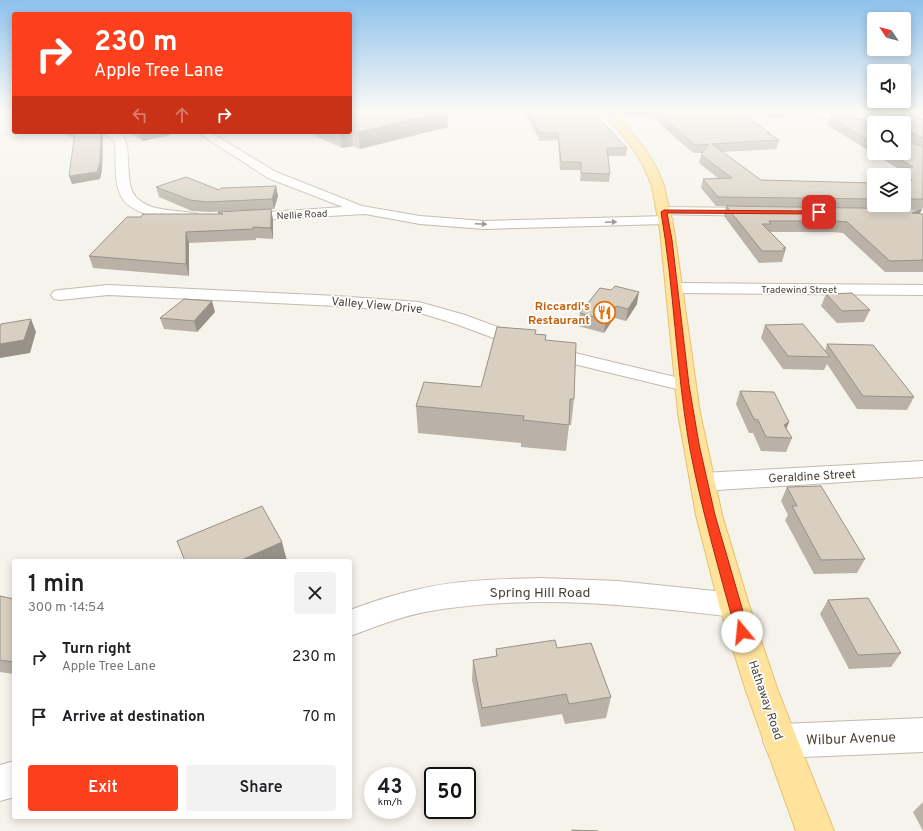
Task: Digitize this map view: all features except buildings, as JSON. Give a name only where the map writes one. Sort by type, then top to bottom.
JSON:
[{"type":"main road","name":"Hathaway Road","points":[[638,149],[650,167],[658,186],[664,214],[685,385],[702,482],[734,606],[780,741],[815,831]]},
{"type":"street","points":[[121,149],[124,190],[128,198],[141,207],[160,214],[203,218]]},
{"type":"street","points":[[230,149],[251,163],[281,179],[365,210]]},
{"type":"street","name":"Nellie Road","points":[[232,217],[365,210],[420,220],[484,225],[664,214],[768,212]]},
{"type":"street","name":"Tradewind Street","points":[[674,288],[923,290]]},
{"type":"street","name":"Valley View Drive","points":[[60,295],[108,290],[345,301],[418,307],[459,319],[552,352],[685,385]]},
{"type":"street","name":"Geraldine Street","points":[[702,482],[923,470]]},
{"type":"street","name":"Spring Hill Road","points":[[352,622],[389,609],[424,600],[495,591],[546,589],[598,592],[734,606]]},
{"type":"street","name":"Wilbur Avenue","points":[[780,741],[923,735]]},
{"type":"street","points":[[0,783],[12,780]]},
{"type":"place","name":"Riccardi's Restaurant","points":[[605,313]]},
{"type":"route","points":[[742,632],[709,515],[694,444],[685,385],[669,240],[664,212],[819,212]]}]
